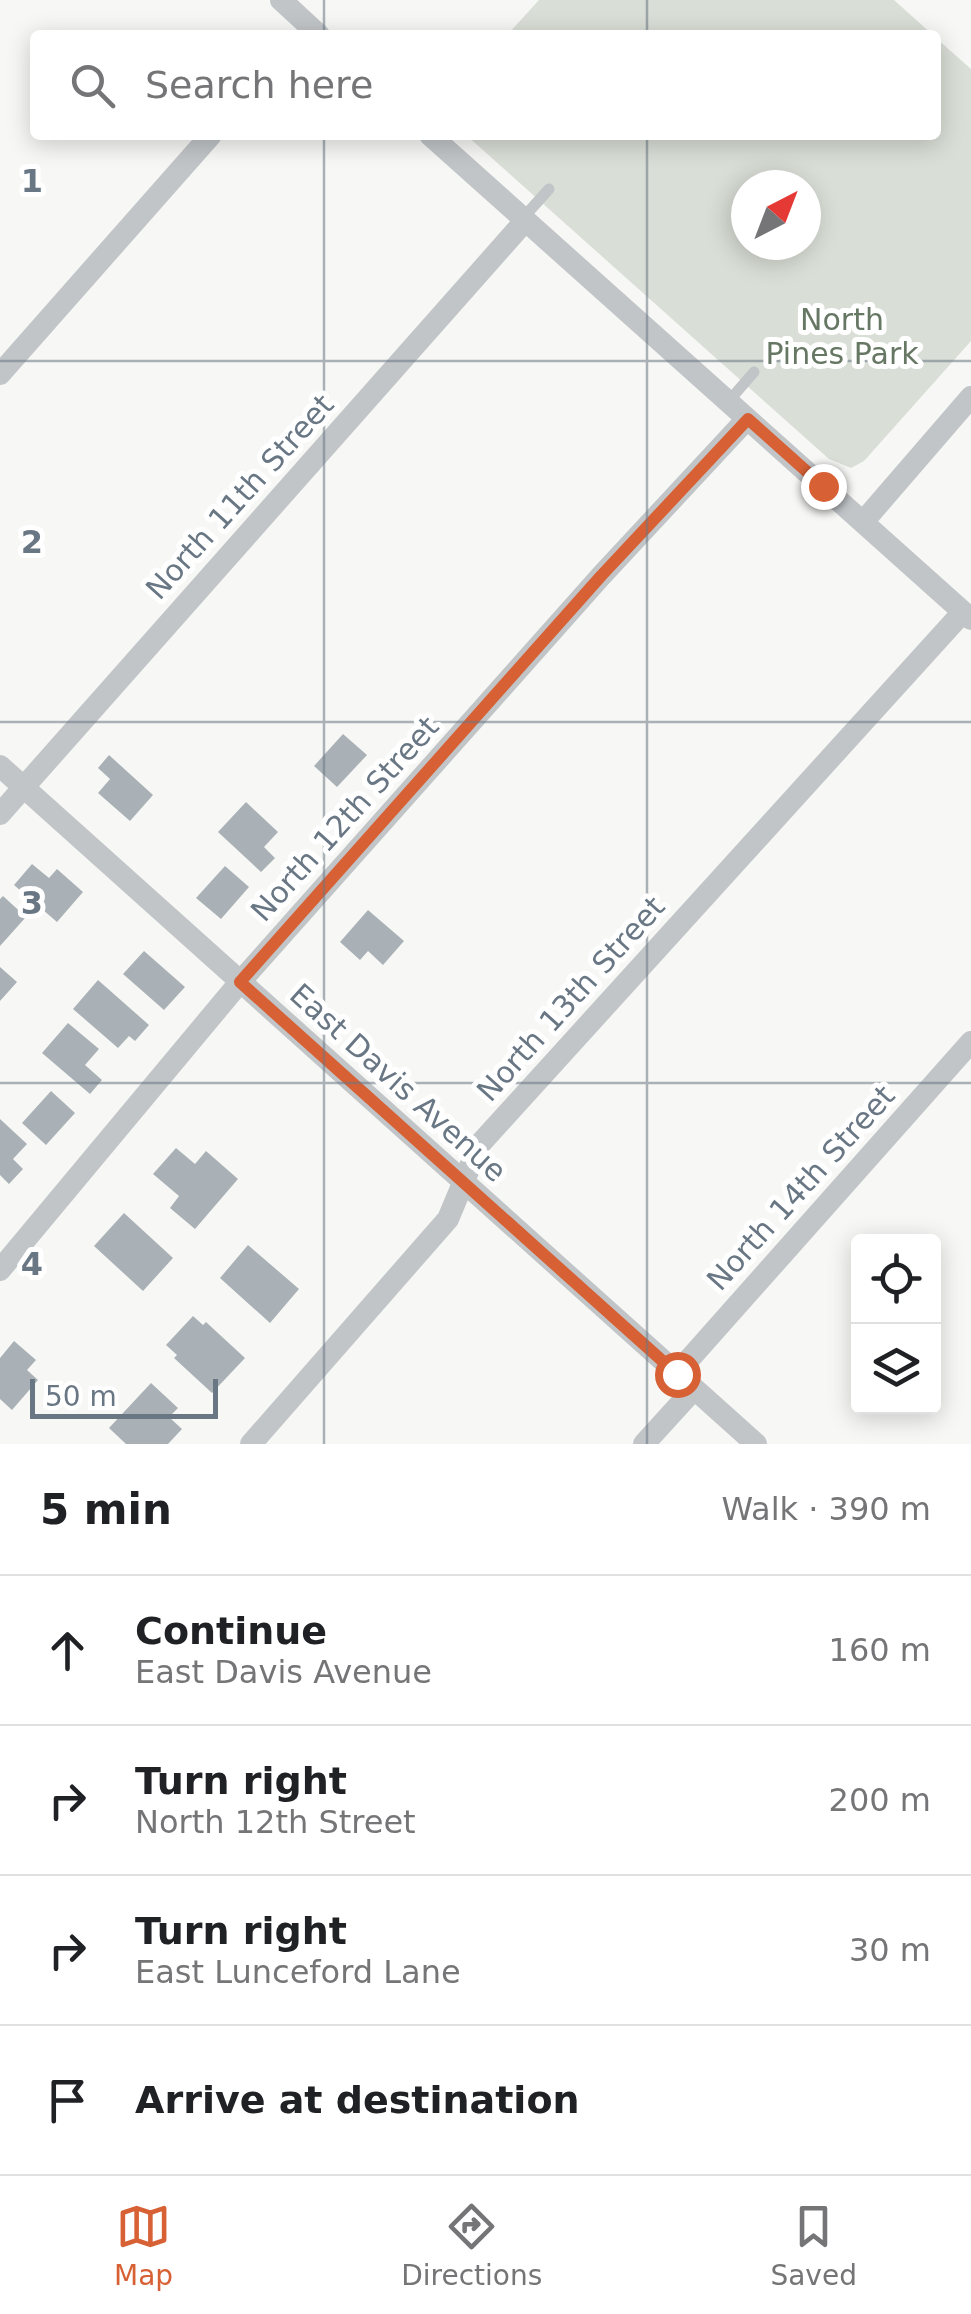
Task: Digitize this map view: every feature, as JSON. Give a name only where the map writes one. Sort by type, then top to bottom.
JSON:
[{"type":"street","points":[[281,0],[307,30]]},
{"type":"street","points":[[0,374],[207,140]]},
{"type":"street","points":[[436,140],[967,615]]},
{"type":"street","name":"North 11th Street","points":[[0,814],[524,219]]},
{"type":"street","points":[[863,522],[971,397]]},
{"type":"street","name":"North 12th Street","points":[[0,1270],[240,982],[601,576],[748,419]]},
{"type":"street","name":"North 13th Street","points":[[251,1444],[448,1219],[479,1145],[967,615]]},
{"type":"street","name":"East Davis Avenue","points":[[0,766],[756,1444]]},
{"type":"street","name":"North 14th Street","points":[[644,1444],[685,1381],[971,1042]]},
{"type":"lane","points":[[524,219],[549,189]]},
{"type":"lane","points":[[728,402],[754,372]]},
{"type":"green space","points":[[539,0],[894,0],[927,30],[512,30]]},
{"type":"green space","name":"North Pines Park","points":[[941,42],[971,69],[971,341],[864,461],[851,468],[829,459],[472,140],[941,140]]},
{"type":"building","points":[[343,734],[367,755],[337,787],[314,766]]},
{"type":"building","points":[[109,755],[153,795],[130,821],[98,793],[110,779],[98,768]]},
{"type":"building","points":[[246,802],[278,832],[264,847],[275,858],[261,872],[218,832]]},
{"type":"building","points":[[32,864],[49,878],[57,869],[83,892],[57,922],[14,885]]},
{"type":"building","points":[[225,866],[249,887],[221,919],[196,898]]},
{"type":"building","points":[[3,896],[26,917],[0,946],[0,899]]},
{"type":"building","points":[[368,910],[404,941],[383,965],[368,951],[360,960],[340,942]]},
{"type":"building","points":[[144,951],[185,987],[164,1010],[123,974]]},
{"type":"building","points":[[0,967],[17,982],[0,1001]]},
{"type":"building","points":[[98,980],[149,1025],[135,1041],[129,1036],[118,1048],[73,1009]]},
{"type":"building","points":[[68,1023],[99,1049],[85,1065],[102,1080],[90,1094],[42,1053]]},
{"type":"building","points":[[51,1091],[75,1113],[46,1145],[22,1123]]},
{"type":"building","points":[[0,1119],[27,1144],[13,1159],[23,1169],[9,1184],[0,1175]]},
{"type":"building","points":[[176,1148],[195,1164],[206,1151],[238,1179],[195,1229],[170,1208],[179,1196],[153,1174]]},
{"type":"building","points":[[124,1213],[173,1258],[143,1291],[94,1246]]},
{"type":"building","points":[[248,1245],[299,1289],[270,1323],[220,1278]]},
{"type":"building","points":[[193,1316],[203,1325],[206,1322],[245,1358],[212,1393],[174,1358],[177,1355],[166,1345]]},
{"type":"building","points":[[14,1341],[36,1360],[27,1370],[38,1380],[12,1410],[0,1399],[0,1358]]},
{"type":"building","points":[[151,1383],[178,1408],[169,1417],[182,1429],[168,1444],[126,1444],[109,1428]]},
{"type":"route","points":[[677,1374],[240,982],[601,576],[748,419],[823,486]]}]
